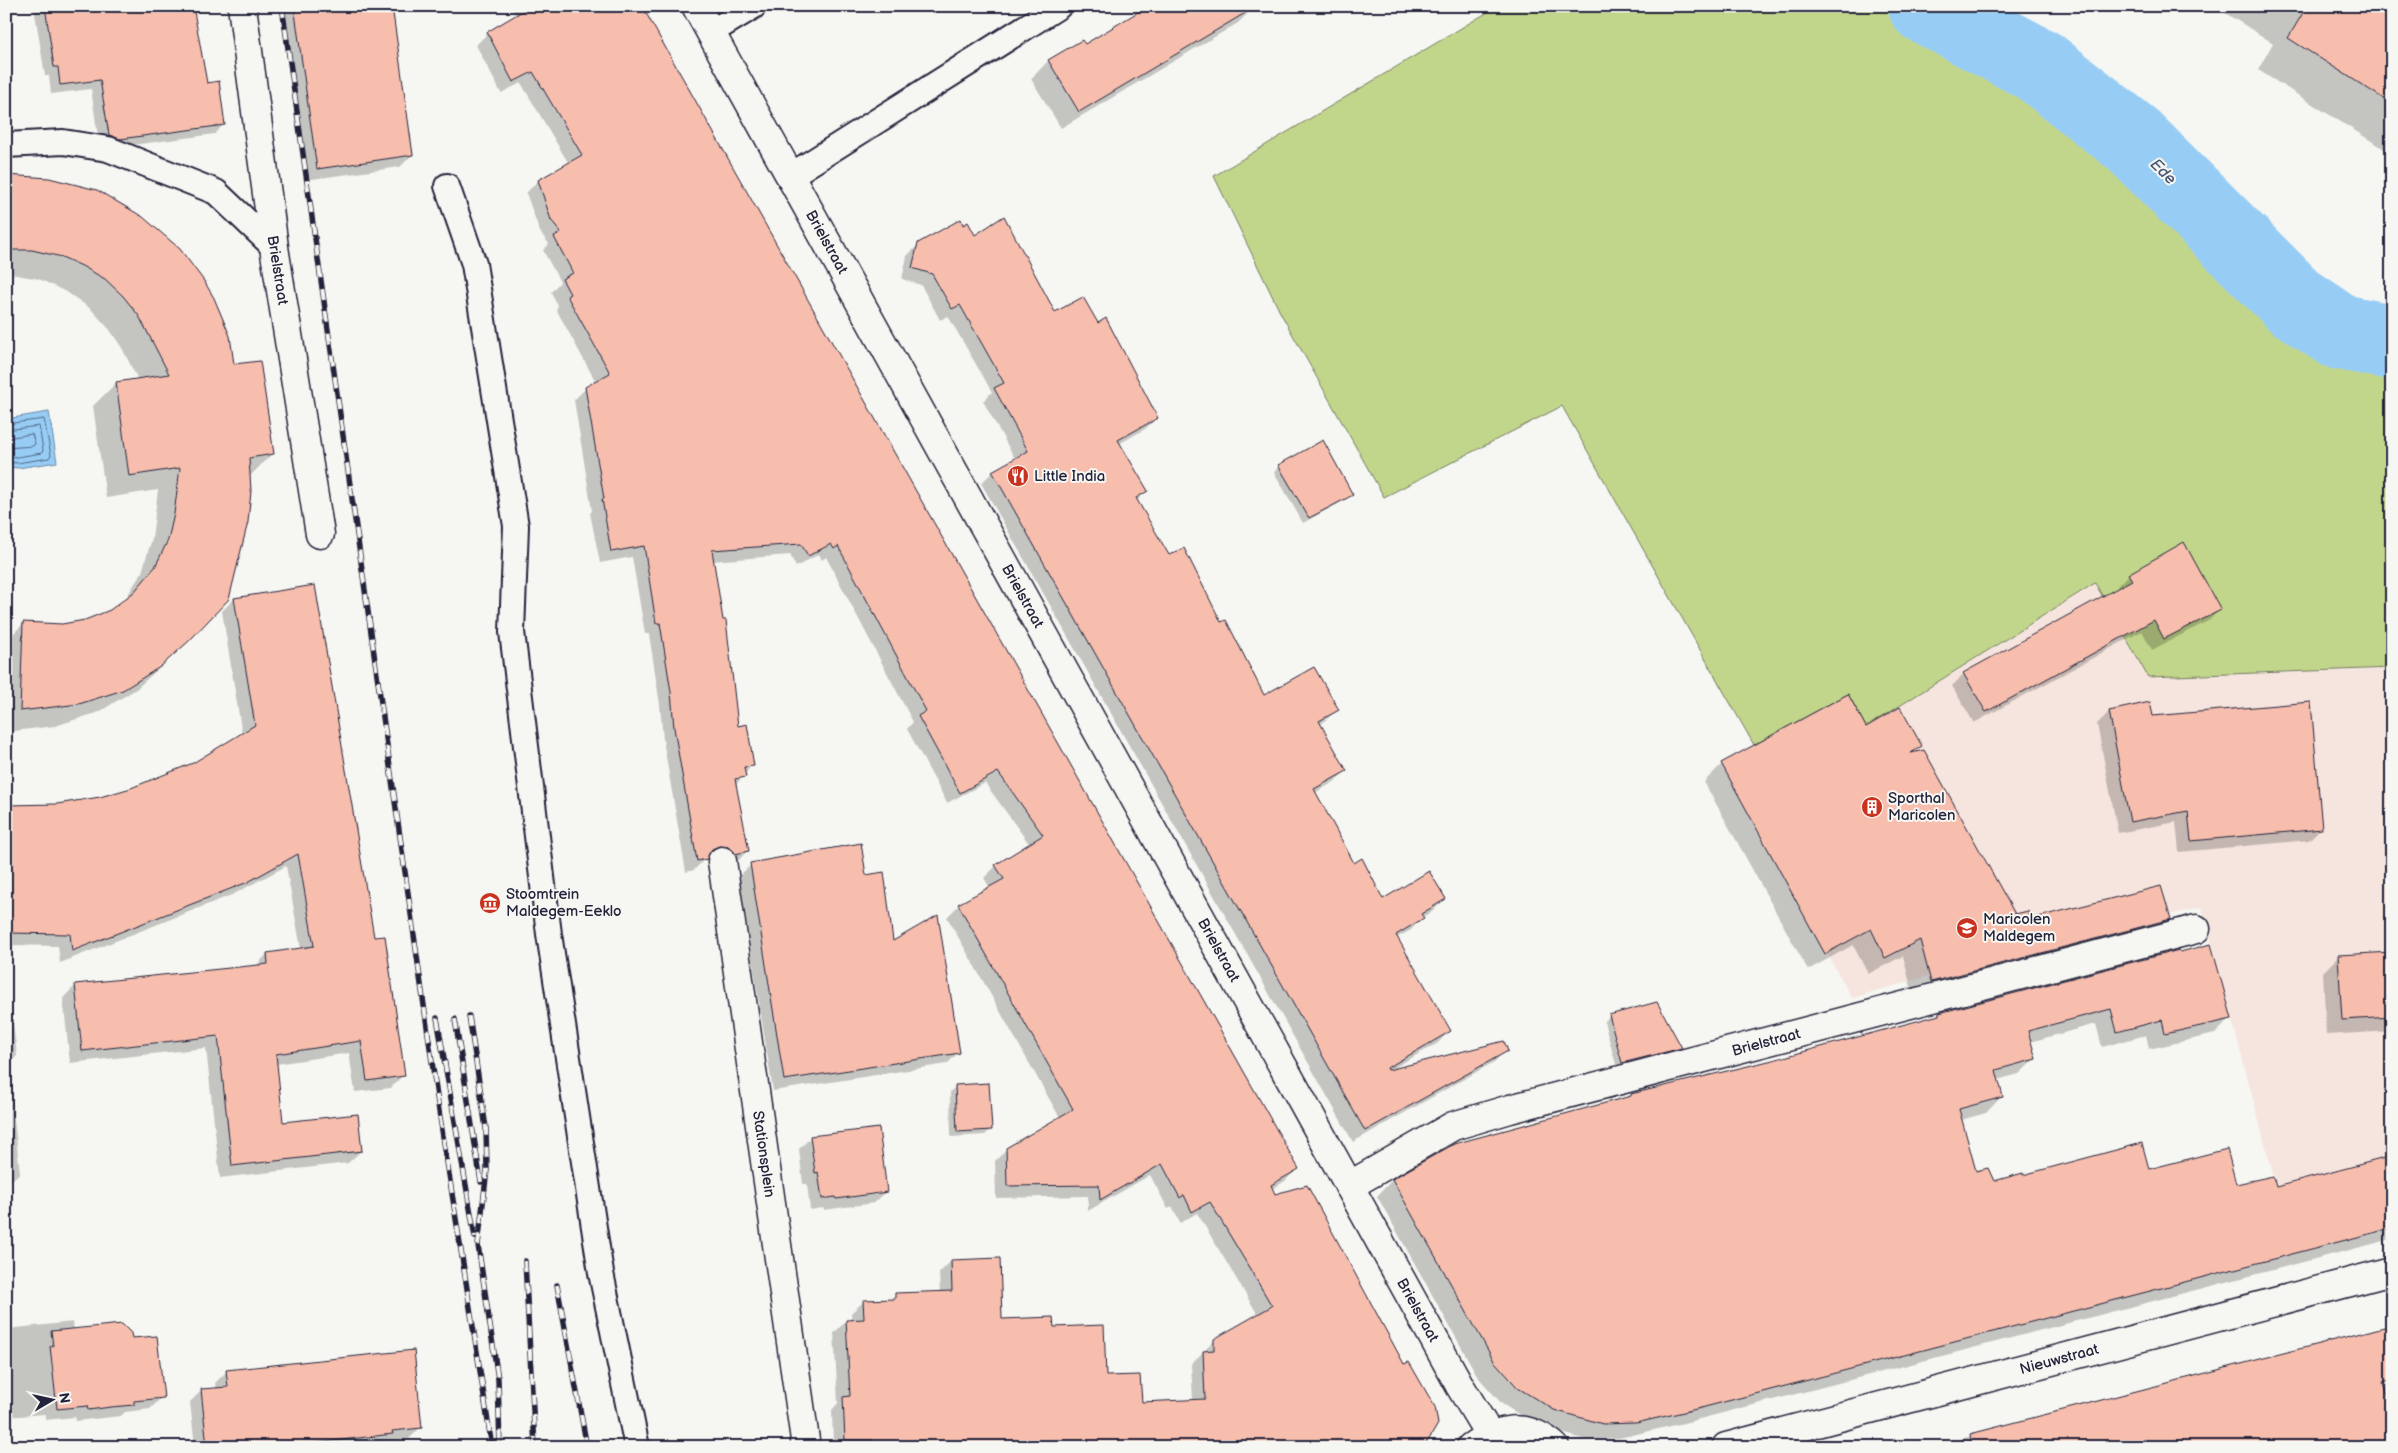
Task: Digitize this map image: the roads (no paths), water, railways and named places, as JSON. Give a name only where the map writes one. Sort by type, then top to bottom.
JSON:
[{"type":"street","name":"Brielstraat","points":[[242,6],[274,247],[320,534]]},
{"type":"street","name":"Brielstraat","points":[[696,6],[1349,1186],[1480,1440]]},
{"type":"street","name":"Stationsplein","points":[[722,861],[806,1447]]},
{"type":"street","name":"Brielstraat","points":[[1349,1186],[1453,1126],[2196,929]]},
{"type":"street","name":"Nieuwstraat","points":[[1726,1447],[2392,1271]]},
{"type":"street","points":[[1480,1440],[1518,1429],[1544,1437],[1555,1447]]},
{"type":"lane","points":[[711,32],[754,6]]},
{"type":"lane","points":[[790,176],[1059,6]]},
{"type":"lane","points":[[6,145],[63,142],[108,149],[216,192],[274,247]]},
{"type":"lane","points":[[447,186],[474,264],[516,526],[512,632],[549,934],[601,1273],[637,1447]]},
{"type":"water","points":[[49,412],[57,462],[18,468],[6,467],[6,419]]},
{"type":"waterway","name":"Ede","points":[[1926,6],[2039,66],[2133,140],[2294,301],[2340,332],[2392,342]]},
{"type":"railway","points":[[282,6],[439,1111],[492,1447]]},
{"type":"railway","points":[[469,1016],[486,1128],[487,1170],[478,1245],[498,1379],[500,1447]]},
{"type":"railway","points":[[437,1018],[475,1237]]},
{"type":"railway","points":[[455,1019],[481,1182]]},
{"type":"railway","points":[[525,1261],[535,1447]]},
{"type":"railway","points":[[557,1285],[587,1447]]},
{"type":"place","name":"Little India","points":[[1018,476]]},
{"type":"place","name":"Sporthal Maricolen","points":[[1872,807]]},
{"type":"place","name":"Stoomtrein Maldegem-Eeklo","points":[[490,903]]},
{"type":"place","name":"Maricolen Maldegem","points":[[1967,928]]}]
